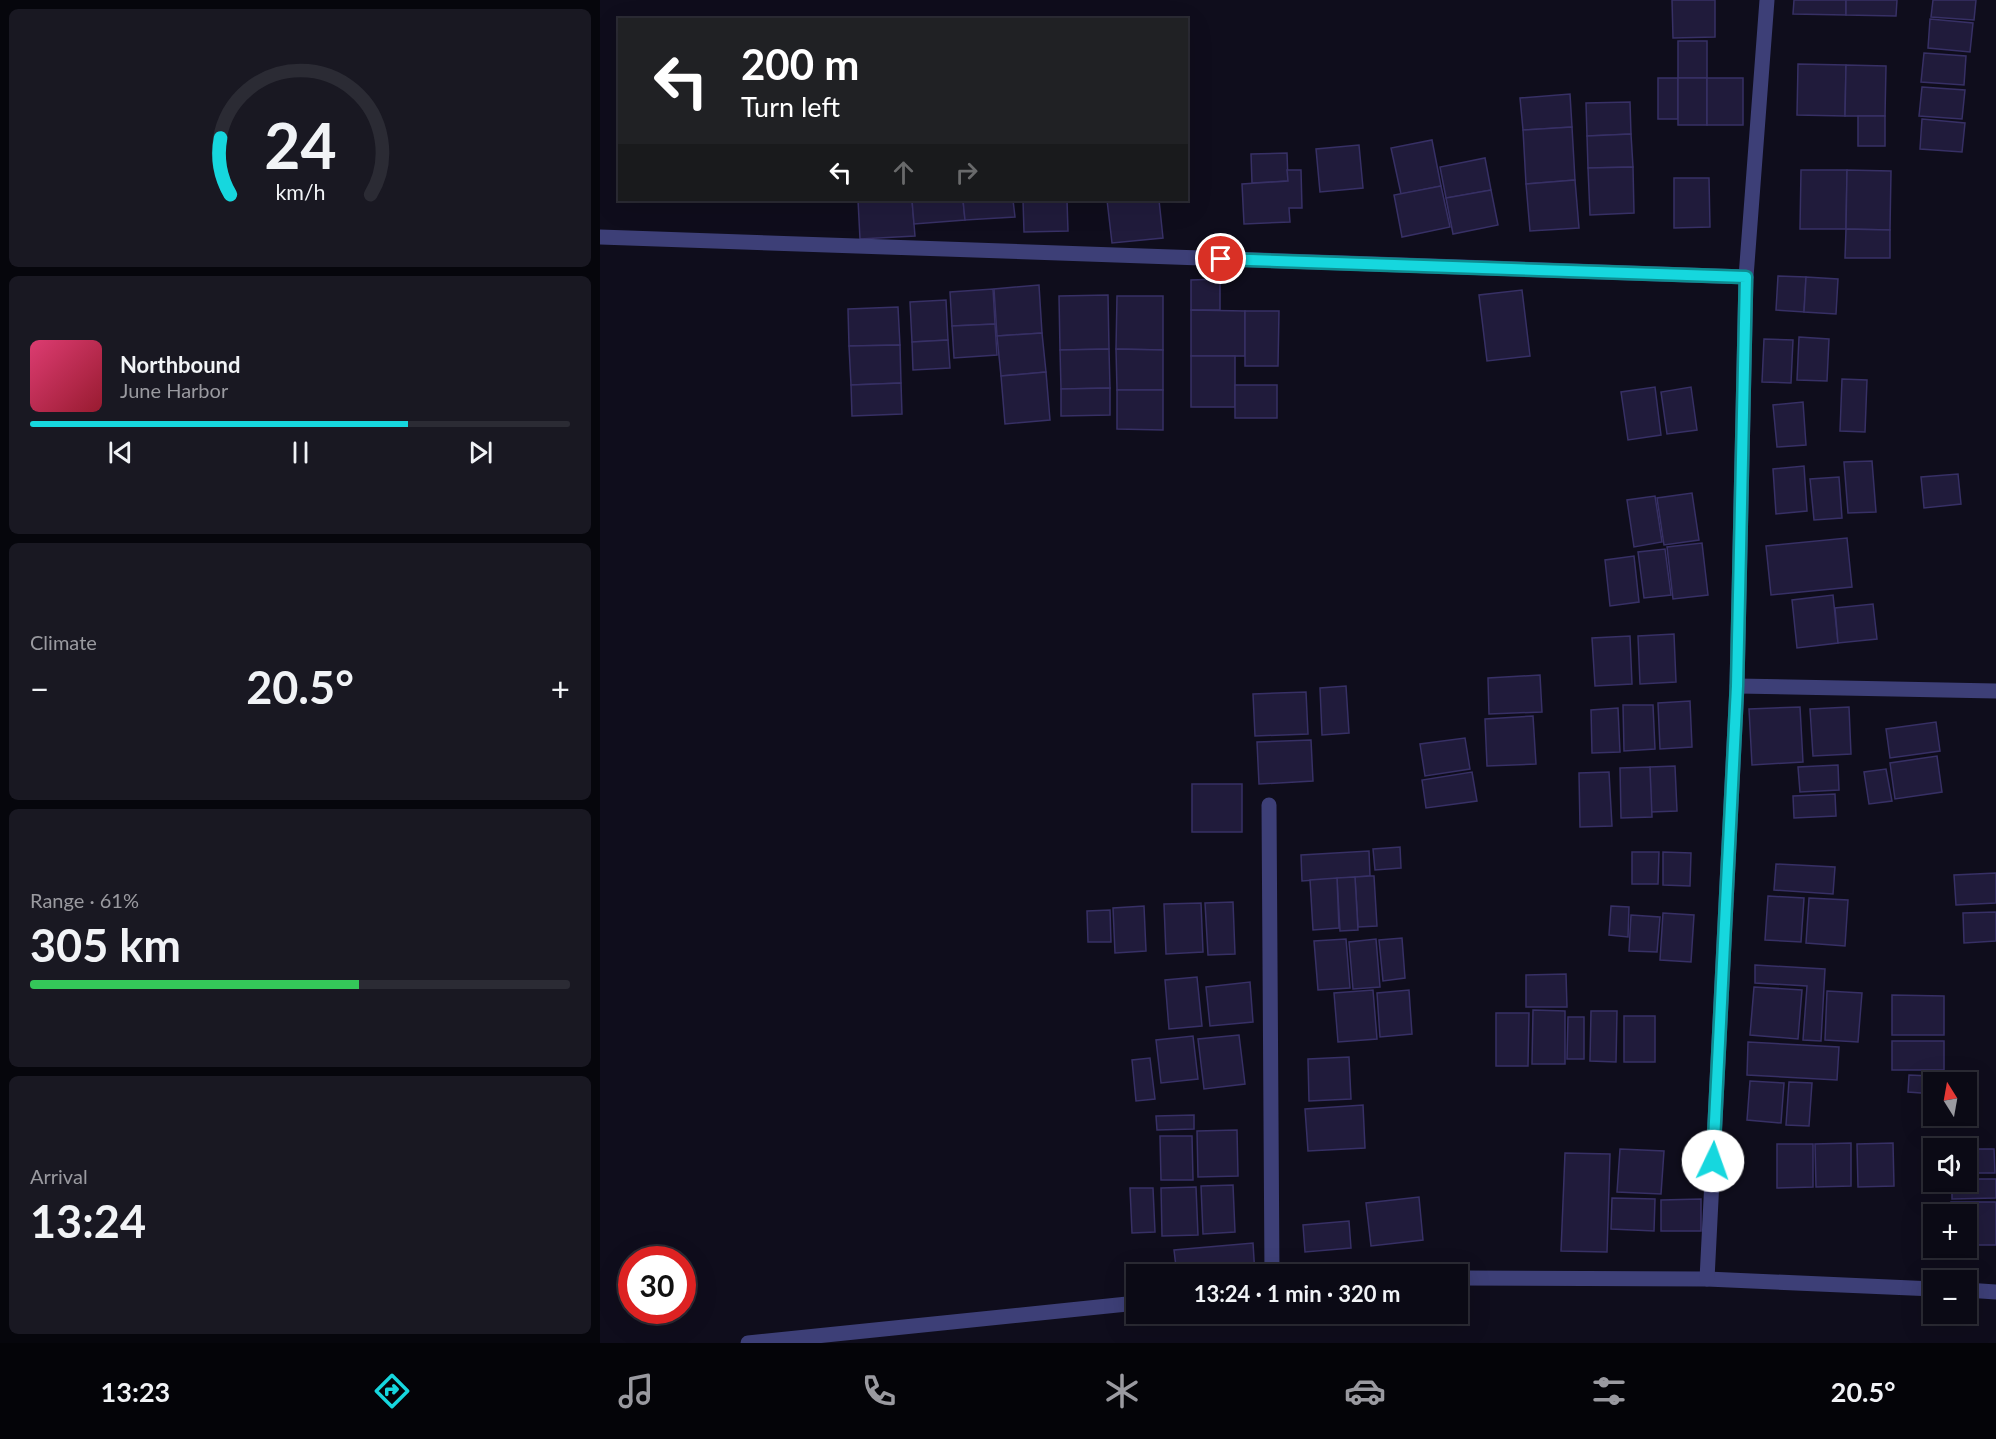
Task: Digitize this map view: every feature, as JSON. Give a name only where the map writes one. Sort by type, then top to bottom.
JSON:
[{"type":"street","points":[[1707,1279],[1737,686],[1746,277],[1767,0]]},
{"type":"street","points":[[600,237],[1746,277]]},
{"type":"street","points":[[1737,686],[1996,691]]},
{"type":"street","points":[[1269,805],[1272,1264]]},
{"type":"street","points":[[1468,1278],[1707,1279],[1923,1289]]},
{"type":"street","points":[[1977,1291],[1996,1292]]},
{"type":"street","points":[[748,1343],[1126,1304]]},
{"type":"building","points":[[1672,0],[1715,0],[1715,37],[1673,38]]},
{"type":"building","points":[[1794,0],[1846,0],[1846,15],[1793,14]]},
{"type":"building","points":[[1846,0],[1897,0],[1896,16],[1846,15]]},
{"type":"building","points":[[1933,0],[1976,0],[1974,20],[1931,17]]},
{"type":"building","points":[[1930,19],[1973,23],[1970,52],[1928,48]]},
{"type":"building","points":[[1678,41],[1707,41],[1707,78],[1678,78]]},
{"type":"building","points":[[1924,53],[1966,56],[1964,85],[1921,82]]},
{"type":"building","points":[[1798,64],[1846,65],[1845,116],[1797,115]]},
{"type":"building","points":[[1846,65],[1886,66],[1885,116],[1845,116]]},
{"type":"building","points":[[1658,78],[1678,78],[1678,119],[1658,119]]},
{"type":"building","points":[[1678,78],[1707,78],[1707,125],[1678,125]]},
{"type":"building","points":[[1707,78],[1743,78],[1743,125],[1707,125]]},
{"type":"building","points":[[1922,87],[1965,90],[1962,119],[1919,116]]},
{"type":"building","points":[[1570,94],[1572,127],[1523,130],[1520,98]]},
{"type":"building","points":[[1630,102],[1631,134],[1587,136],[1586,103]]},
{"type":"building","points":[[1858,116],[1885,116],[1885,146],[1858,146]]},
{"type":"building","points":[[1922,119],[1965,123],[1962,152],[1920,149]]},
{"type":"building","points":[[1572,127],[1575,180],[1526,184],[1523,130]]},
{"type":"building","points":[[1631,134],[1633,167],[1588,168],[1587,136]]},
{"type":"building","points":[[1432,140],[1441,186],[1401,194],[1391,148]]},
{"type":"building","points":[[1359,145],[1363,188],[1320,192],[1316,149]]},
{"type":"building","points":[[1287,153],[1288,181],[1252,183],[1251,154]]},
{"type":"building","points":[[1485,158],[1491,190],[1446,198],[1440,167]]},
{"type":"building","points":[[1633,167],[1634,213],[1590,215],[1588,168]]},
{"type":"building","points":[[1287,170],[1301,170],[1302,208],[1289,208],[1290,222],[1244,224],[1242,184],[1288,181]]},
{"type":"building","points":[[1801,170],[1847,170],[1846,229],[1800,229]]},
{"type":"building","points":[[1847,170],[1891,171],[1890,230],[1846,229]]},
{"type":"building","points":[[1674,178],[1709,178],[1710,227],[1674,228]]},
{"type":"building","points":[[1575,180],[1579,228],[1530,231],[1526,184]]},
{"type":"building","points":[[1441,186],[1450,227],[1402,237],[1394,195]]},
{"type":"building","points":[[1491,190],[1498,225],[1453,234],[1446,198]]},
{"type":"building","points":[[858,201],[912,201],[915,236],[860,239]]},
{"type":"building","points":[[912,201],[963,201],[965,220],[914,224]]},
{"type":"building","points":[[963,201],[1013,201],[1015,217],[965,220]]},
{"type":"building","points":[[1023,201],[1067,201],[1068,231],[1024,232]]},
{"type":"building","points":[[1107,201],[1159,201],[1163,238],[1112,243]]},
{"type":"building","points":[[1846,229],[1890,230],[1890,258],[1845,258]]},
{"type":"building","points":[[1778,276],[1806,277],[1804,312],[1776,310]]},
{"type":"building","points":[[1806,277],[1838,279],[1836,314],[1804,312]]},
{"type":"building","points":[[1220,279],[1220,310],[1191,310],[1191,280]]},
{"type":"building","points":[[1039,285],[1042,333],[997,336],[994,289]]},
{"type":"building","points":[[993,289],[995,324],[952,326],[950,292]]},
{"type":"building","points":[[1522,290],[1530,356],[1487,361],[1479,295]]},
{"type":"building","points":[[1108,295],[1109,349],[1060,350],[1059,296]]},
{"type":"building","points":[[1117,296],[1163,296],[1163,350],[1116,349]]},
{"type":"building","points":[[946,300],[948,340],[912,342],[910,302]]},
{"type":"building","points":[[898,307],[900,345],[849,346],[848,309]]},
{"type":"building","points":[[1191,310],[1245,311],[1245,356],[1191,356]]},
{"type":"building","points":[[1245,311],[1279,311],[1278,366],[1245,366]]},
{"type":"building","points":[[995,324],[997,355],[954,358],[952,326]]},
{"type":"building","points":[[1042,333],[1046,372],[1001,376],[997,336]]},
{"type":"building","points":[[1799,337],[1829,339],[1827,381],[1797,380]]},
{"type":"building","points":[[1764,339],[1793,340],[1791,383],[1762,382]]},
{"type":"building","points":[[948,340],[950,368],[913,370],[912,342]]},
{"type":"building","points":[[900,345],[901,383],[851,385],[849,346]]},
{"type":"building","points":[[1109,349],[1110,388],[1061,389],[1060,350]]},
{"type":"building","points":[[1116,349],[1163,350],[1163,390],[1117,390]]},
{"type":"building","points":[[1191,356],[1235,356],[1235,407],[1191,407]]},
{"type":"building","points":[[1046,372],[1050,420],[1005,424],[1001,376]]},
{"type":"building","points":[[1842,379],[1867,380],[1865,432],[1840,431]]},
{"type":"building","points":[[901,383],[902,414],[852,416],[851,385]]},
{"type":"building","points":[[1235,385],[1277,385],[1277,418],[1235,418]]},
{"type":"building","points":[[1655,387],[1661,435],[1628,440],[1621,392]]},
{"type":"building","points":[[1691,387],[1697,430],[1667,434],[1661,392]]},
{"type":"building","points":[[1110,388],[1110,415],[1061,416],[1061,389]]},
{"type":"building","points":[[1117,390],[1163,390],[1163,430],[1117,429]]},
{"type":"building","points":[[1803,402],[1806,445],[1777,447],[1773,405]]},
{"type":"building","points":[[1872,461],[1876,512],[1848,513],[1844,462]]},
{"type":"building","points":[[1804,466],[1807,511],[1776,514],[1773,469]]},
{"type":"building","points":[[1958,474],[1961,504],[1924,508],[1921,477]]},
{"type":"building","points":[[1839,477],[1842,518],[1814,520],[1810,479]]},
{"type":"building","points":[[1692,493],[1699,540],[1664,545],[1657,498]]},
{"type":"building","points":[[1655,496],[1662,542],[1634,547],[1627,500]]},
{"type":"building","points":[[1847,538],[1852,587],[1771,595],[1766,546]]},
{"type":"building","points":[[1702,543],[1708,595],[1673,599],[1667,547]]},
{"type":"building","points":[[1665,549],[1671,595],[1644,598],[1638,552]]},
{"type":"building","points":[[1634,556],[1639,602],[1610,606],[1605,560]]},
{"type":"building","points":[[1833,595],[1838,643],[1797,648],[1792,600]]},
{"type":"building","points":[[1873,604],[1877,639],[1838,643],[1835,608]]},
{"type":"building","points":[[1674,634],[1676,682],[1640,684],[1638,636]]},
{"type":"building","points":[[1630,636],[1632,684],[1595,686],[1592,638]]},
{"type":"building","points":[[1540,675],[1542,712],[1489,714],[1488,678]]},
{"type":"building","points":[[1346,686],[1349,733],[1322,735],[1320,688]]},
{"type":"building","points":[[1306,692],[1308,734],[1255,736],[1253,694]]},
{"type":"building","points":[[1690,701],[1692,747],[1660,749],[1658,703]]},
{"type":"building","points":[[1623,705],[1653,705],[1655,749],[1624,751]]},
{"type":"building","points":[[1800,707],[1803,762],[1752,765],[1749,709]]},
{"type":"building","points":[[1849,707],[1851,754],[1813,756],[1810,709]]},
{"type":"building","points":[[1618,708],[1620,752],[1592,753],[1591,710]]},
{"type":"building","points":[[1533,716],[1536,764],[1487,766],[1485,719]]},
{"type":"building","points":[[1936,722],[1940,751],[1890,758],[1886,729]]},
{"type":"building","points":[[1465,738],[1470,769],[1425,776],[1420,744]]},
{"type":"building","points":[[1311,740],[1313,781],[1259,784],[1257,742]]},
{"type":"building","points":[[1937,756],[1942,792],[1895,799],[1890,763]]},
{"type":"building","points":[[1838,765],[1839,790],[1800,792],[1798,767]]},
{"type":"building","points":[[1675,766],[1677,811],[1651,812],[1650,767]]},
{"type":"building","points":[[1650,767],[1652,817],[1621,818],[1620,768]]},
{"type":"building","points":[[1886,769],[1892,801],[1869,804],[1864,772]]},
{"type":"building","points":[[1472,772],[1477,801],[1426,808],[1422,780]]},
{"type":"building","points":[[1609,772],[1612,826],[1580,827],[1579,773]]},
{"type":"building","points":[[1192,784],[1242,784],[1242,832],[1192,832]]},
{"type":"building","points":[[1835,794],[1836,816],[1794,818],[1793,796]]},
{"type":"building","points":[[1400,847],[1401,868],[1375,870],[1373,849]]},
{"type":"building","points":[[1369,851],[1370,876],[1302,881],[1301,855]]},
{"type":"building","points":[[1632,852],[1659,852],[1658,884],[1632,884]]},
{"type":"building","points":[[1663,852],[1691,853],[1690,886],[1663,885]]},
{"type":"building","points":[[1776,864],[1835,867],[1833,894],[1774,890]]},
{"type":"building","points":[[1996,873],[1996,903],[1956,905],[1954,875]]},
{"type":"building","points":[[1374,876],[1377,926],[1358,927],[1355,877]]},
{"type":"building","points":[[1355,877],[1358,930],[1340,931],[1337,878]]},
{"type":"building","points":[[1337,878],[1339,928],[1313,930],[1310,880]]},
{"type":"building","points":[[1768,896],[1804,898],[1801,942],[1765,940]]},
{"type":"building","points":[[1809,898],[1848,900],[1845,946],[1806,943]]},
{"type":"building","points":[[1233,902],[1235,954],[1208,955],[1205,903]]},
{"type":"building","points":[[1201,903],[1203,952],[1166,954],[1164,904]]},
{"type":"building","points":[[1144,906],[1146,951],[1115,953],[1113,908]]},
{"type":"building","points":[[1611,906],[1629,907],[1628,937],[1609,935]]},
{"type":"building","points":[[1110,910],[1111,942],[1088,942],[1087,911]]},
{"type":"building","points":[[1996,912],[1996,941],[1964,943],[1963,913]]},
{"type":"building","points":[[1663,913],[1694,915],[1691,962],[1660,960]]},
{"type":"building","points":[[1631,915],[1660,917],[1657,952],[1629,951]]},
{"type":"building","points":[[1402,938],[1405,978],[1383,981],[1379,940]]},
{"type":"building","points":[[1346,939],[1350,988],[1318,990],[1314,941]]},
{"type":"building","points":[[1376,939],[1380,987],[1353,989],[1349,942]]},
{"type":"building","points":[[1755,965],[1825,969],[1821,1041],[1803,1040],[1807,986],[1755,983]]},
{"type":"building","points":[[1566,974],[1567,1007],[1526,1007],[1526,975]]},
{"type":"building","points":[[1197,977],[1202,1026],[1169,1029],[1165,980]]},
{"type":"building","points":[[1250,982],[1253,1022],[1210,1026],[1206,987]]},
{"type":"building","points":[[1754,987],[1802,990],[1798,1039],[1750,1035]]},
{"type":"building","points":[[1373,990],[1377,1039],[1338,1042],[1334,993]]},
{"type":"building","points":[[1409,990],[1412,1034],[1380,1037],[1377,993]]},
{"type":"building","points":[[1827,991],[1862,993],[1858,1042],[1825,1040]]},
{"type":"building","points":[[1892,995],[1944,996],[1944,1035],[1892,1035]]},
{"type":"building","points":[[1533,1010],[1565,1011],[1565,1064],[1532,1064]]},
{"type":"building","points":[[1591,1011],[1617,1011],[1616,1062],[1590,1061]]},
{"type":"building","points":[[1496,1013],[1529,1013],[1528,1066],[1496,1066]]},
{"type":"building","points":[[1624,1016],[1655,1016],[1655,1062],[1624,1062]]},
{"type":"building","points":[[1568,1017],[1584,1017],[1584,1059],[1567,1059]]},
{"type":"building","points":[[1239,1035],[1245,1084],[1204,1089],[1198,1039]]},
{"type":"building","points":[[1193,1036],[1198,1079],[1161,1083],[1156,1040]]},
{"type":"building","points":[[1892,1041],[1944,1041],[1944,1070],[1892,1070]]},
{"type":"building","points":[[1748,1042],[1839,1047],[1837,1080],[1747,1075]]},
{"type":"building","points":[[1349,1057],[1351,1099],[1309,1101],[1308,1059]]},
{"type":"building","points":[[1150,1058],[1155,1099],[1136,1101],[1132,1060]]},
{"type":"building","points":[[1909,1075],[1923,1076],[1923,1093],[1908,1092]]},
{"type":"building","points":[[1750,1081],[1784,1083],[1781,1123],[1747,1120]]},
{"type":"building","points":[[1789,1082],[1812,1083],[1809,1126],[1786,1125]]},
{"type":"building","points":[[1363,1105],[1365,1148],[1308,1151],[1305,1109]]},
{"type":"building","points":[[1194,1115],[1194,1129],[1157,1130],[1156,1116]]},
{"type":"building","points":[[1237,1130],[1238,1176],[1198,1177],[1197,1131]]},
{"type":"building","points":[[1160,1136],[1192,1136],[1193,1180],[1161,1180]]},
{"type":"building","points":[[1851,1143],[1851,1186],[1816,1187],[1815,1144]]},
{"type":"building","points":[[1893,1143],[1894,1186],[1858,1187],[1857,1144]]},
{"type":"building","points":[[1777,1144],[1813,1144],[1813,1187],[1777,1188]]},
{"type":"building","points":[[1620,1149],[1664,1151],[1661,1194],[1617,1192]]},
{"type":"building","points":[[1977,1149],[1994,1149],[1995,1173],[1977,1173]]},
{"type":"building","points":[[1565,1153],[1610,1154],[1607,1252],[1561,1251]]},
{"type":"building","points":[[1977,1179],[1996,1179],[1996,1198],[1952,1199],[1952,1192],[1977,1192]]},
{"type":"building","points":[[1233,1185],[1235,1232],[1203,1234],[1201,1186]]},
{"type":"building","points":[[1196,1187],[1198,1235],[1162,1236],[1161,1188]]},
{"type":"building","points":[[1130,1188],[1153,1188],[1155,1232],[1132,1233]]},
{"type":"building","points":[[1419,1197],[1423,1240],[1371,1246],[1366,1203]]},
{"type":"building","points":[[1612,1198],[1655,1199],[1654,1231],[1611,1229]]},
{"type":"building","points":[[1701,1199],[1701,1231],[1661,1231],[1661,1200]]},
{"type":"building","points":[[1951,1202],[1996,1202],[1996,1245],[1977,1245],[1977,1204],[1951,1204]]},
{"type":"building","points":[[1349,1221],[1351,1248],[1305,1252],[1303,1225]]},
{"type":"building","points":[[1253,1243],[1254,1264],[1176,1264],[1174,1250]]},
{"type":"route","points":[[1221,259],[1746,277],[1737,686],[1713,1161]]}]
